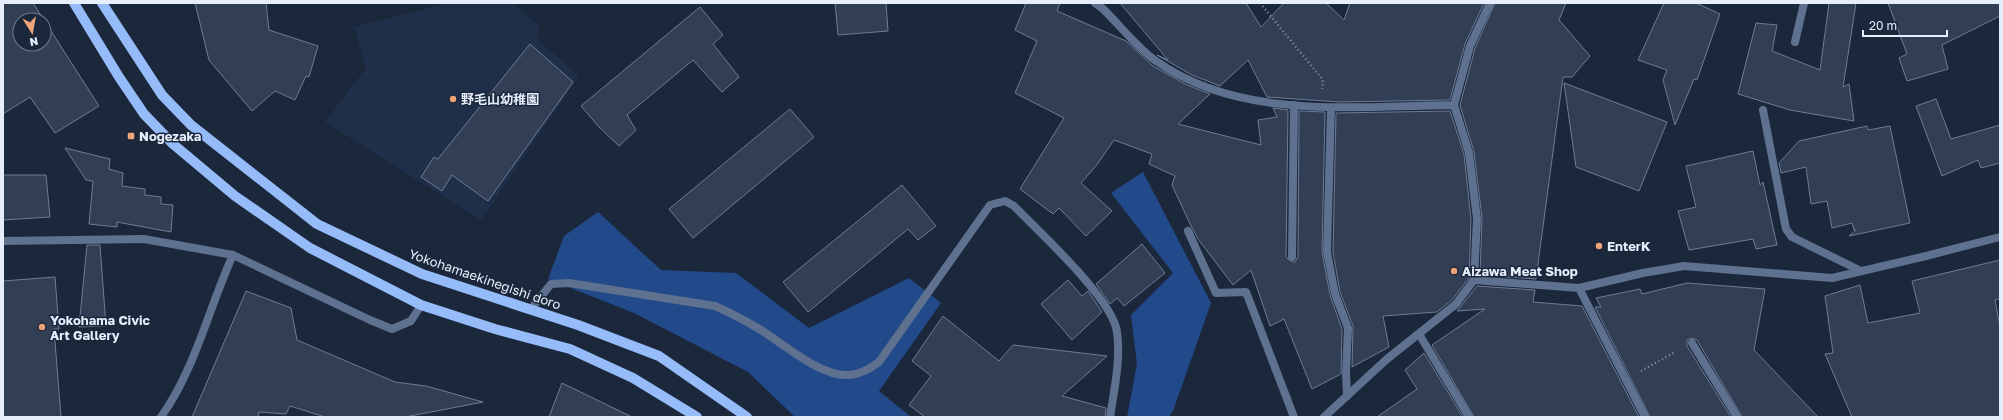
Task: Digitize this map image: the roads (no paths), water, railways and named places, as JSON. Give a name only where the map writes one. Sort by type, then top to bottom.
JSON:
[{"type":"main road","points":[[74,3],[119,77],[140,108],[173,144],[235,196],[310,248],[421,305],[495,329],[570,349],[633,378],[698,417]]},
{"type":"main road","name":"Yokohamaekinegishi doro","points":[[102,3],[162,95],[191,125],[316,224],[422,274],[578,325],[659,356],[747,417]]},
{"type":"street","points":[[1094,3],[1114,18],[1156,61],[1181,75],[1210,88],[1243,98],[1331,108],[1454,105]]},
{"type":"street","points":[[1324,417],[1387,359],[1456,304],[1474,280],[1477,219],[1469,153],[1454,105],[1470,46],[1490,3]]},
{"type":"street","points":[[1795,42],[1804,3]]},
{"type":"street","points":[[1292,257],[1294,105]]},
{"type":"street","points":[[1331,108],[1327,252],[1335,294],[1348,328],[1346,373],[1347,396]]},
{"type":"street","points":[[1763,110],[1786,228],[1792,237],[1861,272]]},
{"type":"street","points":[[531,309],[551,284],[569,283],[715,306],[735,315],[811,363],[834,374],[849,375],[864,372],[880,362],[990,205],[1005,201],[1014,206],[1088,283],[1114,319],[1117,332],[1118,350],[1110,417]]},
{"type":"street","points":[[1188,231],[1216,294],[1246,292],[1294,417]]},
{"type":"street","points":[[1474,280],[1580,288],[1643,273],[1684,266],[1832,278],[2000,237]]},
{"type":"street","points":[[3,241],[144,240],[233,255],[370,320],[392,328],[412,321],[421,305]]},
{"type":"street","points":[[161,417],[170,405],[187,371],[233,255]]},
{"type":"street","points":[[1580,288],[1627,378],[1645,417]]},
{"type":"street","points":[[1419,334],[1469,417]]},
{"type":"street","points":[[1692,343],[1737,417]]},
{"type":"place","name":"野毛山幼稚園","points":[[453,99]]},
{"type":"place","name":"Nogezaka","points":[[131,136]]},
{"type":"place","name":"EnterK","points":[[1599,246]]},
{"type":"place","name":"Aizawa Meat Shop","points":[[1454,271]]},
{"type":"place","name":"Yokohama Civic Art Gallery","points":[[42,327]]}]
